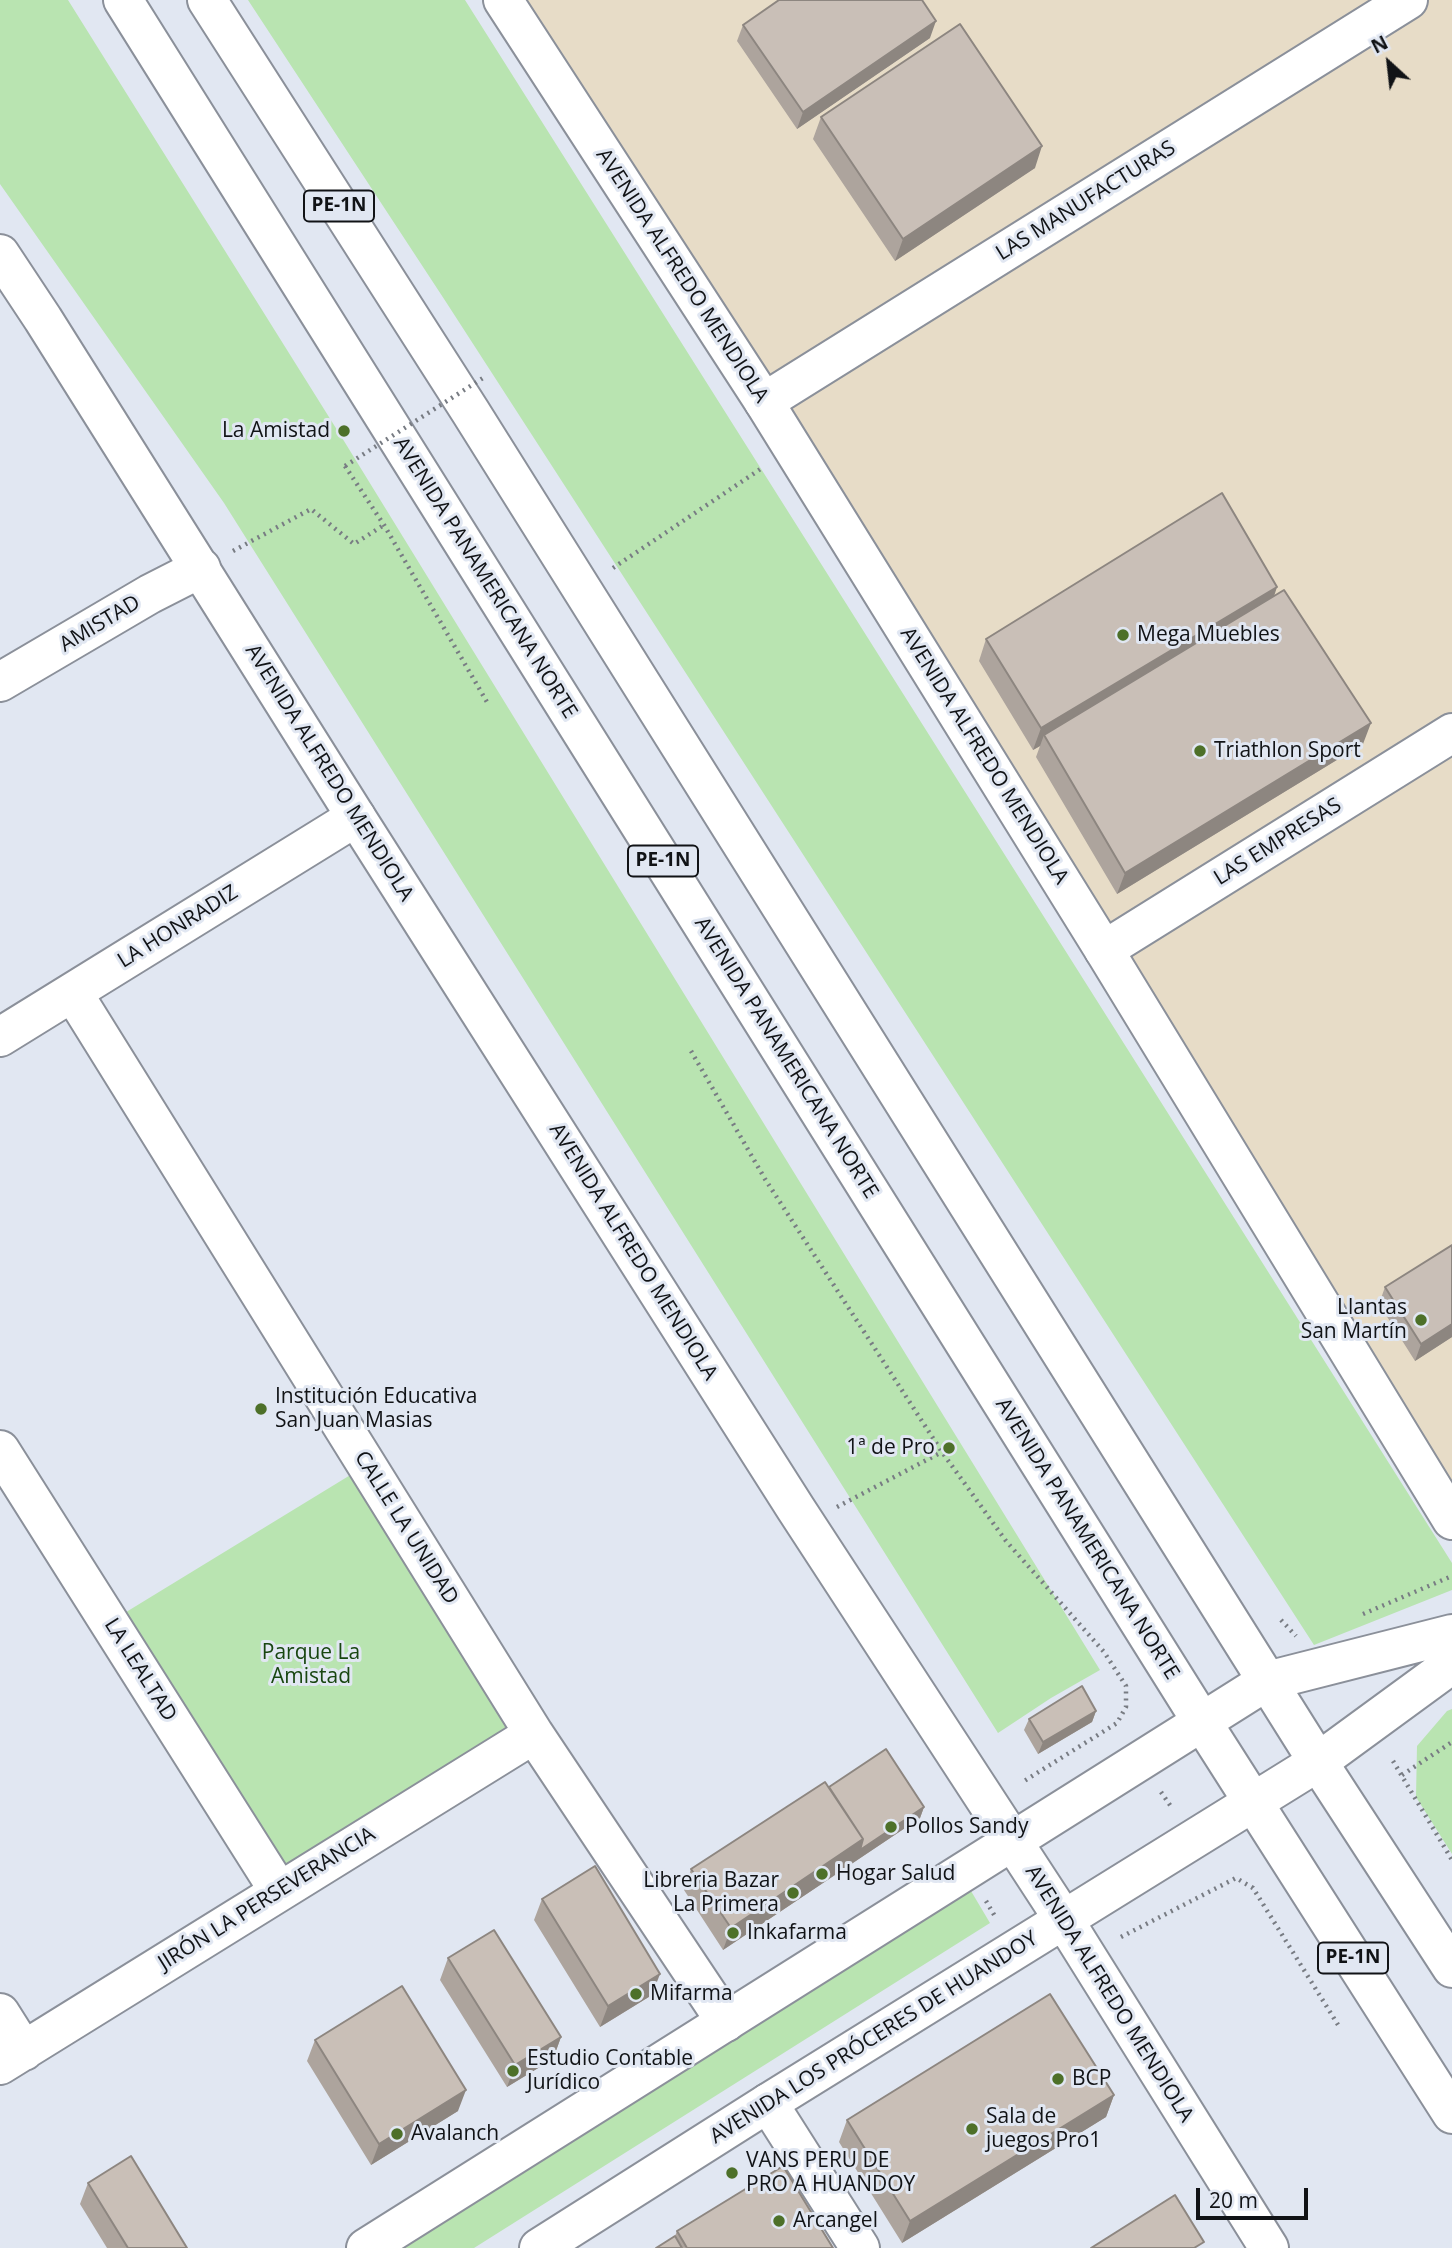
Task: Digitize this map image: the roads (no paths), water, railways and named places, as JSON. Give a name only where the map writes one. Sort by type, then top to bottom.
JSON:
[{"type":"main road","name":"AVENIDA PANAMERICANA NORTE","points":[[123,0],[1202,1722],[1452,2114]]},
{"type":"main road","name":"PE-1N","points":[[207,0],[470,411],[1318,1762],[1452,1968]]},
{"type":"main road","name":"AVENIDA ALFREDO MENDIOLA","points":[[503,0],[764,402],[1104,950],[1452,1520]]},
{"type":"main road","name":"LAS MANUFACTURAS","points":[[764,402],[1408,0]]},
{"type":"main road","name":"AVENIDA ALFREDO MENDIOLA","points":[[0,254],[796,1509],[1064,1920],[1269,2248]]},
{"type":"main road","name":"AMISTAD","points":[[0,682],[150,594],[201,568]]},
{"type":"main road","name":"LAS EMPRESAS","points":[[1104,950],[1452,733]]},
{"type":"main road","name":"LA HONRADIZ","points":[[0,1037],[356,817]]},
{"type":"main road","name":"CALLE LA UNIDAD","points":[[73,993],[534,1734],[726,2022]]},
{"type":"main road","name":"LA LEALTAD","points":[[0,1450],[279,1891]]},
{"type":"main road","points":[[366,2248],[1268,1681],[1452,1634]]},
{"type":"main road","name":"AVENIDA LOS PRÓCERES DE HUANDOY","points":[[539,2248],[1318,1762],[1452,1664]]},
{"type":"main road","name":"JIRÓN LA PERSEVERANCIA","points":[[12,2058],[534,1734]]},
{"type":"main road","points":[[0,2013],[12,2058]]},
{"type":"main road","points":[[768,2103],[860,2248]]},
{"type":"place","name":"La Amistad","points":[[344,431]]},
{"type":"place","name":"Mega Muebles","points":[[1123,635]]},
{"type":"place","name":"Triathlon Sport","points":[[1200,751]]},
{"type":"place","name":"Llantas San Martín","points":[[1421,1320]]},
{"type":"place","name":"Institución Educativa San Juan Masias","points":[[261,1409]]},
{"type":"place","name":"1ª de Pro","points":[[949,1448]]},
{"type":"place","name":"Pollos Sandy","points":[[891,1827]]},
{"type":"place","name":"Hogar Salud","points":[[822,1874]]},
{"type":"place","name":"Libreria Bazar La Primera","points":[[793,1893]]},
{"type":"place","name":"Inkafarma","points":[[733,1933]]},
{"type":"place","name":"Mifarma","points":[[636,1994]]},
{"type":"place","name":"Estudio Contable Jurídico","points":[[513,2071]]},
{"type":"place","name":"BCP","points":[[1058,2079]]},
{"type":"place","name":"Sala de juegos Pro1","points":[[972,2129]]},
{"type":"place","name":"Avalanch","points":[[397,2134]]},
{"type":"place","name":"VANS PERU DE PRO A HUANDOY","points":[[732,2173]]},
{"type":"place","name":"Arcangel","points":[[779,2221]]},
{"type":"park label","name":"Parque La Amistad","points":[[311,1665]]}]
